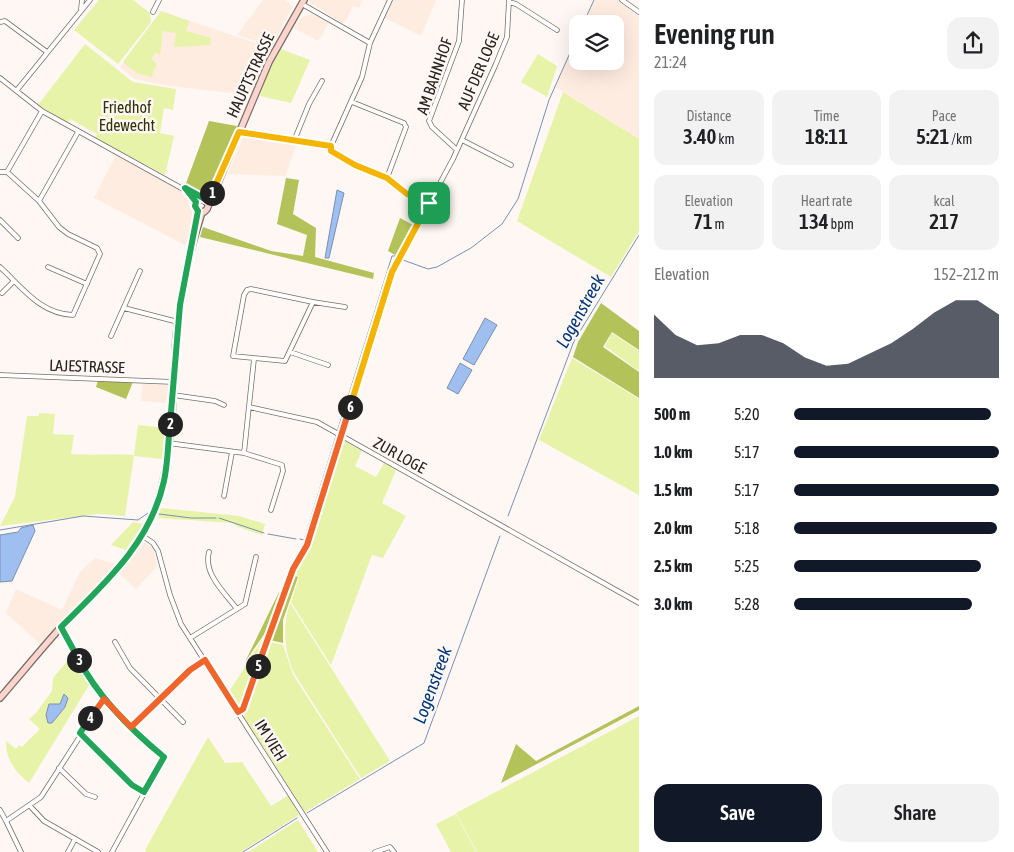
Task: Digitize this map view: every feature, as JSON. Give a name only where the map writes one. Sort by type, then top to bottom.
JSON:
[{"type":"main road","points":[[296,0],[303,2]]},
{"type":"main road","name":"HAUPTSTRASSE","points":[[200,212],[208,209],[202,201],[214,191],[269,62],[303,2]]},
{"type":"main road","points":[[1,696],[61,627],[120,568],[143,536],[160,496],[165,473],[178,322],[185,278],[200,212],[195,206],[202,201]]},
{"type":"street","points":[[81,9],[82,0]]},
{"type":"street","points":[[17,90],[90,0]]},
{"type":"street","points":[[153,12],[159,0]]},
{"type":"street","points":[[390,0],[370,43],[362,77],[331,146],[331,151],[343,159],[387,178],[407,194],[429,203]]},
{"type":"street","points":[[622,0],[639,12]]},
{"type":"street","name":"AM BAHNHOF","points":[[458,150],[432,128],[429,121],[460,36],[460,1]]},
{"type":"street","points":[[509,1],[557,30]]},
{"type":"street","name":"AUF DER LOGE","points":[[238,712],[243,709],[293,569],[307,545],[392,272],[458,150],[507,37],[509,1]]},
{"type":"street","points":[[303,2],[370,43]]},
{"type":"street","points":[[0,22],[5,20],[47,52]]},
{"type":"street","points":[[0,78],[42,111],[185,188],[202,201]]},
{"type":"street","points":[[294,141],[309,104],[322,81]]},
{"type":"street","points":[[352,102],[404,123],[406,127],[387,178]]},
{"type":"street","points":[[6,172],[42,111]]},
{"type":"street","points":[[39,201],[78,132]]},
{"type":"street","points":[[239,132],[331,146]]},
{"type":"street","points":[[462,140],[511,165]]},
{"type":"street","points":[[0,172],[6,172],[39,201],[59,227],[100,251],[73,316],[55,312],[37,303],[13,282],[0,267]]},
{"type":"street","points":[[0,220],[18,238]]},
{"type":"street","points":[[48,267],[87,284]]},
{"type":"street","points":[[111,336],[140,271]]},
{"type":"street","points":[[2,293],[13,282]]},
{"type":"street","points":[[313,302],[290,352],[282,362],[233,356],[246,290],[345,307]]},
{"type":"street","points":[[124,308],[178,322]]},
{"type":"street","points":[[290,352],[328,364]]},
{"type":"street","points":[[244,453],[254,359]]},
{"type":"street","name":"LAJESTRASSE","points":[[0,375],[174,382]]},
{"type":"street","points":[[172,395],[215,401],[224,405]]},
{"type":"street","name":"ZUR LOGE","points":[[249,407],[317,422],[639,603]]},
{"type":"street","points":[[168,442],[244,453],[282,465],[281,477],[271,510]]},
{"type":"street","points":[[224,496],[232,452]]},
{"type":"street","name":"IM VIEH","points":[[143,536],[153,543],[158,551],[175,610],[190,638],[327,852]]},
{"type":"street","points":[[209,552],[207,558],[210,573],[237,609]]},
{"type":"street","points":[[190,638],[247,601],[256,557]]},
{"type":"street","points":[[61,627],[92,683],[104,699],[164,757],[112,852]]},
{"type":"street","points":[[115,642],[130,668],[183,722]]},
{"type":"street","points":[[131,727],[190,670],[205,660]]},
{"type":"street","points":[[6,821],[41,797],[80,733],[104,699]]},
{"type":"street","points":[[80,733],[132,785],[144,792]]},
{"type":"street","points":[[59,768],[86,794],[94,798]]},
{"type":"street","points":[[30,806],[44,821],[98,852]]},
{"type":"street","points":[[0,810],[21,852]]},
{"type":"street","points":[[68,852],[75,840]]},
{"type":"street","points":[[376,852],[390,847],[394,852]]},
{"type":"shaded area","points":[[263,0],[285,0],[293,6],[272,46],[237,35]]},
{"type":"shaded area","points":[[310,0],[362,0],[359,8],[353,6],[344,24],[309,2]]},
{"type":"shaded area","points":[[382,0],[436,0],[421,36],[385,18],[391,5]]},
{"type":"shaded area","points":[[595,0],[618,0],[639,17],[639,139],[556,87],[569,54],[569,70],[624,70],[624,15],[588,15]]},
{"type":"shaded area","points":[[161,11],[270,48],[248,95],[171,86],[134,79],[120,67]]},
{"type":"shaded area","points":[[312,14],[329,23],[318,41],[294,28],[302,17]]},
{"type":"shaded area","points":[[244,134],[297,144],[285,176],[228,174]]},
{"type":"shaded area","points":[[116,155],[185,193],[193,215],[187,246],[94,198]]},
{"type":"shaded area","points":[[143,383],[170,385],[168,403],[141,401]]},
{"type":"shaded area","points":[[144,542],[153,548],[157,566],[136,589],[120,574]]},
{"type":"shaded area","points":[[95,558],[115,564],[41,645],[6,613],[16,589],[62,610],[80,572]]},
{"type":"green space","points":[[99,0],[133,0],[150,13],[151,22],[118,64],[74,30]]},
{"type":"green space","points":[[161,11],[189,21],[186,31],[211,38],[210,45],[174,47],[176,33],[163,31],[160,55],[156,52],[151,59],[157,64],[151,77],[137,73],[123,62]]},
{"type":"green space","name":"Friedhof Edewecht","points":[[85,44],[133,82],[176,89],[173,110],[164,108],[160,133],[174,136],[165,175],[95,138],[97,134],[70,119],[68,123],[38,105]]},
{"type":"green space","points":[[281,49],[310,60],[291,103],[260,96],[267,74]]},
{"type":"green space","points":[[538,54],[557,66],[547,97],[521,82]]},
{"type":"green space","points":[[563,92],[639,139],[639,231],[611,277],[517,221]]},
{"type":"green space","points":[[209,121],[237,126],[212,186],[202,194],[185,186]]},
{"type":"green space","points":[[286,178],[299,180],[293,214],[316,228],[315,257],[374,273],[373,279],[200,237],[203,227],[271,251],[303,256],[307,235],[277,224]]},
{"type":"green space","points":[[400,218],[413,225],[397,256],[388,251]]},
{"type":"green space","points":[[601,303],[639,331],[639,350],[612,332],[603,347],[639,372],[639,398],[573,357],[578,342]]},
{"type":"green space","points":[[612,333],[639,351],[639,371],[605,346]]},
{"type":"green space","points":[[572,358],[639,399],[639,495],[539,440]]},
{"type":"green space","points":[[98,380],[133,382],[126,399],[96,387]]},
{"type":"green space","points":[[39,413],[55,414],[53,434],[74,435],[71,454],[134,455],[138,425],[165,428],[162,459],[134,456],[125,516],[98,514],[0,526],[15,497],[27,416],[39,416]]},
{"type":"green space","points":[[344,441],[362,451],[355,466],[376,477],[384,463],[396,470],[382,503],[406,516],[383,558],[372,555],[331,665],[291,602],[299,577],[294,574],[309,548]]},
{"type":"green space","points":[[161,508],[239,516],[265,524],[262,535],[232,523],[158,518]]},
{"type":"green space","points":[[133,522],[143,524],[126,550],[111,545]]},
{"type":"green space","points":[[293,575],[298,577],[283,620],[283,643],[270,640]]},
{"type":"green space","points":[[279,592],[282,593],[269,627],[245,662]]},
{"type":"green space","points":[[290,603],[390,761],[361,778],[294,673],[285,639],[287,612]]},
{"type":"green space","points":[[269,629],[246,694],[239,708],[229,692]]},
{"type":"green space","points":[[269,642],[283,645],[293,675],[360,779],[305,812],[244,717]]},
{"type":"green space","points":[[74,653],[91,682],[29,783],[12,765],[7,753],[6,741],[16,749],[19,745],[22,747],[40,729],[29,719],[36,713],[52,691],[53,678]]},
{"type":"green space","points":[[639,706],[639,710],[501,783],[516,744],[536,761]]},
{"type":"green space","points":[[639,716],[639,852],[477,852],[456,813]]},
{"type":"green space","points":[[208,737],[225,763],[242,762],[271,806],[289,795],[299,815],[241,852],[147,852],[145,850]]},
{"type":"green space","points":[[456,814],[476,852],[451,852],[436,824]]},
{"type":"green space","points":[[298,820],[318,852],[248,852]]},
{"type":"water","points":[[337,190],[344,193],[329,258],[325,258]]},
{"type":"water","points":[[485,318],[497,325],[474,365],[463,359]]},
{"type":"water","points":[[460,363],[472,370],[458,394],[447,388]]},
{"type":"water","points":[[33,525],[35,531],[12,581],[0,582],[0,535],[18,532],[21,528]]},
{"type":"water","points":[[64,694],[68,698],[65,707],[52,723],[48,723],[46,715],[49,704],[60,704]]},
{"type":"waterway","points":[[587,15],[594,0]]},
{"type":"waterway","points":[[403,260],[428,269],[437,267],[471,248],[502,224],[518,199],[549,100],[569,55]]},
{"type":"waterway","name":"Logenstreek","points":[[508,516],[574,341],[639,235]]},
{"type":"waterway","points":[[338,429],[392,256],[396,256]]},
{"type":"waterway","points":[[300,539],[304,540],[336,436]]},
{"type":"waterway","points":[[0,530],[83,516],[138,520],[148,513]]},
{"type":"waterway","points":[[159,514],[191,518],[216,518]]},
{"type":"waterway","points":[[219,518],[264,533]]},
{"type":"waterway","points":[[268,534],[296,539]]},
{"type":"waterway","name":"Logenstreek","points":[[307,813],[424,743],[500,536]]},
{"type":"waterway","points":[[243,852],[297,818]]},
{"type":"route","points":[[429,203],[392,272],[307,545],[293,569],[243,709],[238,712],[205,660],[190,670],[131,727],[104,699],[100,702],[80,733],[132,785],[144,792],[164,757],[131,727],[104,699],[92,683],[61,627],[120,568],[143,536],[158,501],[165,473],[180,305],[197,226],[198,211],[195,206],[196,202],[185,188],[201,199],[205,199],[214,191],[239,132],[331,146],[331,151],[343,159],[387,178],[407,194],[429,203]]}]
